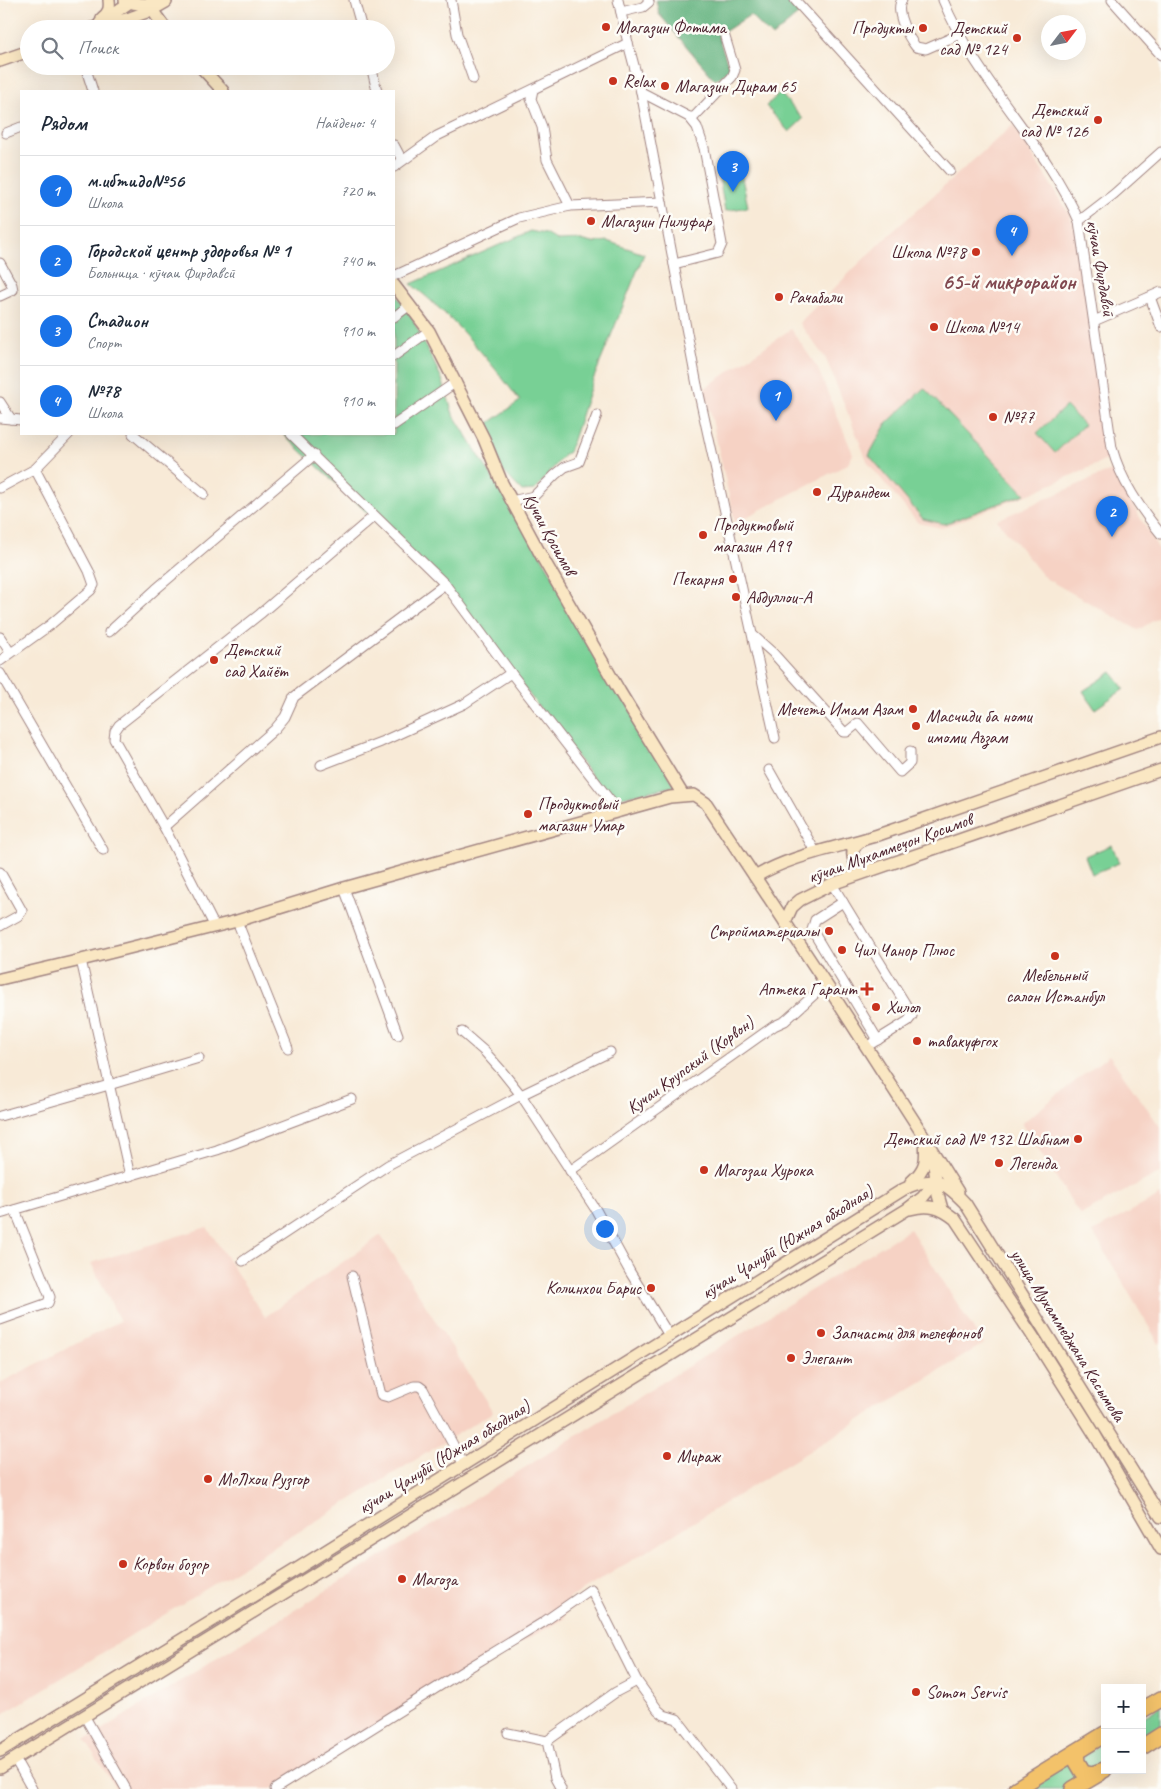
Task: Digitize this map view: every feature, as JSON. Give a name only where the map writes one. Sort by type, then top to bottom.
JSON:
[{"type":"highway","points":[[1146,1708],[1161,1699]]},
{"type":"highway","points":[[1146,1744],[1161,1735]]},
{"type":"highway","points":[[1016,1789],[1101,1736]]},
{"type":"highway","points":[[1076,1752],[1077,1762],[1082,1772],[1092,1774],[1101,1771]]},
{"type":"highway","points":[[1073,1789],[1101,1772]]},
{"type":"main road","points":[[100,20],[106,15],[109,9],[108,0]]},
{"type":"main road","points":[[102,20],[129,1],[151,5],[160,20]]},
{"type":"main road","points":[[122,20],[130,18],[151,5],[169,1]]},
{"type":"main road","points":[[0,62],[20,54]]},
{"type":"main road","points":[[209,75],[223,90]]},
{"type":"main road","name":"Кучаи Қосимов","points":[[395,286],[429,331],[542,557],[683,795]]},
{"type":"main road","name":"кӯчаи Мухаммеҷон Қосимов","points":[[755,877],[793,860],[865,839],[1161,737]]},
{"type":"main road","name":"кӯчаи Мухаммеҷон Қосимов","points":[[785,922],[792,907],[800,900],[832,884],[1161,770]]},
{"type":"main road","points":[[0,978],[215,927],[344,888],[670,797],[694,795],[706,804],[785,922],[965,1203]]},
{"type":"main road","points":[[865,839],[857,844],[852,851],[852,858],[857,866],[873,869]]},
{"type":"main road","points":[[927,1142],[935,1165],[936,1181],[942,1209]]},
{"type":"main road","points":[[904,1189],[922,1173],[926,1160],[927,1142]]},
{"type":"main road","points":[[904,1189],[921,1181],[936,1181]]},
{"type":"main road","points":[[906,1210],[923,1197],[936,1181]]},
{"type":"main road","name":"улица Мухаммеджана Касымова","points":[[936,1181],[951,1189],[965,1203],[1161,1517]]},
{"type":"main road","name":"кӯчаи Ҷанубӣ (Южная обходная)","points":[[0,1751],[670,1337],[904,1189]]},
{"type":"main road","points":[[906,1210],[922,1206],[942,1209],[955,1219],[1032,1335],[1095,1435],[1161,1549]]},
{"type":"main road","name":"кӯчаи Ҷанубӣ (Южная обходная)","points":[[0,1768],[86,1717],[906,1210]]},
{"type":"street","points":[[354,0],[360,20]]},
{"type":"street","points":[[451,0],[457,34],[473,78]]},
{"type":"street","points":[[618,0],[641,92],[697,385],[754,636],[775,738]]},
{"type":"street","points":[[621,12],[642,7],[648,0]]},
{"type":"street","points":[[795,0],[950,171]]},
{"type":"street","points":[[902,0],[899,9],[902,20],[909,38],[916,47],[926,49],[960,34]]},
{"type":"street","name":"кӯчаи Фирдавсӣ","points":[[943,0],[971,54],[1050,167],[1079,221],[1116,462],[1122,477],[1143,512],[1161,534]]},
{"type":"street","points":[[1112,0],[1161,55]]},
{"type":"street","points":[[689,117],[694,117],[732,78],[735,70],[724,37]]},
{"type":"street","points":[[395,166],[437,136],[628,43]]},
{"type":"street","points":[[88,75],[93,90]]},
{"type":"street","points":[[373,75],[377,90]]},
{"type":"street","points":[[533,90],[531,99],[542,127],[546,160],[570,206]]},
{"type":"street","points":[[641,92],[689,117],[697,127],[704,148],[722,244],[718,253],[674,264]]},
{"type":"street","points":[[6,133],[20,127]]},
{"type":"street","points":[[395,147],[402,160]]},
{"type":"street","points":[[1079,221],[1114,194],[1161,152]]},
{"type":"street","points":[[395,276],[519,218],[570,206],[662,202]]},
{"type":"street","points":[[0,263],[13,290],[0,296]]},
{"type":"street","points":[[1094,321],[1161,292]]},
{"type":"street","points":[[1150,297],[1161,327]]},
{"type":"street","points":[[395,316],[410,305]]},
{"type":"street","points":[[395,355],[429,331]]},
{"type":"street","points":[[395,424],[456,382]]},
{"type":"street","points":[[0,402],[11,419]]},
{"type":"street","points":[[512,500],[534,496],[565,467],[579,462],[597,415]]},
{"type":"street","points":[[0,418],[20,420]]},
{"type":"street","points":[[0,488],[35,469],[68,435]]},
{"type":"street","points":[[134,435],[204,494]]},
{"type":"street","points":[[293,435],[445,584],[511,673],[620,812]]},
{"type":"street","points":[[108,632],[314,455]]},
{"type":"street","points":[[0,661],[50,625],[91,590],[94,584],[35,469]]},
{"type":"street","points":[[215,927],[164,827],[114,739],[115,731],[119,725],[260,614],[374,516]]},
{"type":"street","points":[[164,827],[275,729],[285,717],[294,697],[445,584]]},
{"type":"street","points":[[754,636],[773,652],[844,732],[847,732],[858,723],[900,772],[910,763],[910,751]]},
{"type":"street","points":[[0,637],[10,652]]},
{"type":"street","points":[[0,672],[103,850]]},
{"type":"street","points":[[321,765],[381,742],[464,704],[511,673]]},
{"type":"street","points":[[769,770],[816,853]]},
{"type":"street","points":[[0,872],[22,911],[18,916],[0,926]]},
{"type":"street","points":[[832,884],[912,1016],[908,1021],[866,1047]]},
{"type":"street","points":[[344,888],[398,1035]]},
{"type":"street","points":[[843,902],[815,920],[812,930],[878,1040]]},
{"type":"street","points":[[237,921],[288,1048]]},
{"type":"street","points":[[80,960],[130,1176]]},
{"type":"street","name":"Кучаи Крупский (Корвон)","points":[[570,1171],[774,1026],[785,1021],[826,984]]},
{"type":"street","points":[[462,1032],[496,1064],[521,1096],[596,1210],[630,1272],[670,1337]]},
{"type":"street","points":[[242,1261],[388,1165],[610,1052]]},
{"type":"street","points":[[0,1116],[199,1058]]},
{"type":"street","points":[[0,1214],[217,1150],[352,1099]]},
{"type":"street","points":[[0,1320],[48,1303],[50,1297],[15,1210]]},
{"type":"street","points":[[352,1276],[381,1395],[388,1397],[414,1386],[419,1386],[423,1389],[464,1465]]},
{"type":"street","points":[[275,1789],[542,1623],[592,1589],[637,1681],[658,1710],[664,1715],[676,1719],[731,1789]]},
{"type":"street","points":[[508,1733],[547,1741],[616,1692],[637,1681]]},
{"type":"street","points":[[86,1717],[126,1789]]},
{"type":"street","points":[[547,1741],[555,1778],[561,1789]]},
{"type":"street","points":[[15,1759],[32,1789]]},
{"type":"shaded area","points":[[1013,125],[1069,213],[1079,240],[1109,459],[1027,495],[942,528],[918,523],[868,463],[826,359],[799,323],[882,241]]},
{"type":"shaded area","points":[[791,329],[817,367],[853,454],[848,464],[735,523],[705,388]]},
{"type":"shaded area","points":[[1112,470],[1161,553],[1161,616],[1138,630],[1045,578],[997,520]]},
{"type":"shaded area","points":[[1109,1055],[1161,1128],[1161,1172],[1080,1215],[1022,1123]]},
{"type":"shaded area","points":[[1161,1195],[1161,1342],[1159,1344],[1093,1232]]},
{"type":"shaded area","name":"Корвон бозор","points":[[207,1227],[265,1317],[381,1235],[493,1412],[0,1716],[0,1383],[120,1321],[91,1263]]},
{"type":"shaded area","points":[[910,1229],[983,1344],[569,1599],[564,1619],[489,1660],[271,1789],[116,1789],[85,1740]]},
{"type":"green space","points":[[656,0],[788,0],[800,13],[772,37],[750,15],[718,36],[730,70],[715,80],[659,14]]},
{"type":"green space","points":[[780,93],[803,119],[789,132],[766,106]]},
{"type":"green space","points":[[741,173],[748,207],[725,211],[719,177]]},
{"type":"green space","points":[[531,231],[546,234],[558,241],[580,240],[592,243],[607,241],[644,254],[591,385],[569,452],[564,455],[535,490],[522,491],[502,470],[486,425],[520,401],[469,339],[441,310],[411,284]]},
{"type":"green space","points":[[395,294],[407,308],[442,379],[453,414],[542,557],[675,786],[622,797],[604,792],[447,587],[284,435],[395,435]]},
{"type":"green space","points":[[924,388],[1025,494],[944,524],[923,519],[869,455],[886,424]]},
{"type":"green space","points":[[1066,406],[1084,425],[1055,453],[1037,433]]},
{"type":"green space","points":[[1112,672],[1124,689],[1095,709],[1083,691]]},
{"type":"green space","points":[[1112,845],[1119,863],[1092,874],[1085,856]]},
{"type":"green space","points":[[1161,1706],[1161,1726],[1146,1735],[1146,1729],[1146,1715]]},
{"type":"green space","points":[[1101,1744],[1101,1763],[1091,1768],[1084,1764],[1083,1756]]},
{"type":"green space","points":[[1067,1759],[1079,1779],[1063,1789],[1019,1789]]},
{"type":"place","name":"Магазин Фотима","points":[[606,27]]},
{"type":"place","name":"Продукты","points":[[923,28]]},
{"type":"place","name":"Детский сад № 124","points":[[1017,38]]},
{"type":"place","name":"Relax","points":[[613,81]]},
{"type":"place","name":"Магазин Дирам 65","points":[[665,86]]},
{"type":"place","name":"Детский сад № 126","points":[[1098,120]]},
{"type":"place","name":"Стадион","points":[[733,192]]},
{"type":"place","name":"Магазин Нилуфар","points":[[591,221]]},
{"type":"place","name":"Школа №78","points":[[976,252]]},
{"type":"place","name":"№78","points":[[1012,256]]},
{"type":"place","name":"Рачабали","points":[[779,297]]},
{"type":"place","name":"Школа №14","points":[[934,327]]},
{"type":"place","name":"№77","points":[[993,417]]},
{"type":"place","name":"м.ибтидо№56","points":[[776,421]]},
{"type":"place","name":"Дурандеш","points":[[817,492]]},
{"type":"place","name":"Продуктовый магазин А99","points":[[703,535]]},
{"type":"place","name":"Городской центр здоровья № 1","points":[[1112,537]]},
{"type":"place","name":"Пекарня","points":[[733,579]]},
{"type":"place","name":"Абдуллои-А","points":[[736,597]]},
{"type":"place","name":"Детский сад Хайёт","points":[[214,660]]},
{"type":"place","name":"Мечеть Имам Азам","points":[[913,709]]},
{"type":"place","name":"Масчиди ба номи имоми Аъзам","points":[[916,726]]},
{"type":"place","name":"Продуктовый магазин Умар","points":[[528,814]]},
{"type":"place","name":"Стройматериалы","points":[[829,931]]},
{"type":"place","name":"Чил Чанор Плюс","points":[[842,950]]},
{"type":"place","name":"Мебельный салон Истанбул","points":[[1055,956]]},
{"type":"place","name":"Аптека Гарант","points":[[867,989]]},
{"type":"place","name":"Хилол","points":[[876,1007]]},
{"type":"place","name":"тавакуфгох","points":[[917,1041]]},
{"type":"place","name":"Детский сад № 132 Шабнам","points":[[1078,1139]]},
{"type":"place","name":"Легенда","points":[[999,1163]]},
{"type":"place","name":"Магозаи Хурока","points":[[704,1170]]},
{"type":"place","name":"Колинхои Барис","points":[[651,1288]]},
{"type":"place","name":"Запчасти для телефонов","points":[[821,1333]]},
{"type":"place","name":"Элегант","points":[[791,1358]]},
{"type":"place","name":"Мираж","points":[[667,1456]]},
{"type":"place","name":"МоЛхои Рузгор","points":[[208,1479]]},
{"type":"place","name":"Корвон бозор","points":[[123,1564]]},
{"type":"place","name":"Магоза","points":[[402,1579]]},
{"type":"place","name":"Somon Servis","points":[[916,1692]]},
{"type":"district","name":"65-й микрорайон","points":[[1009,281]]}]
